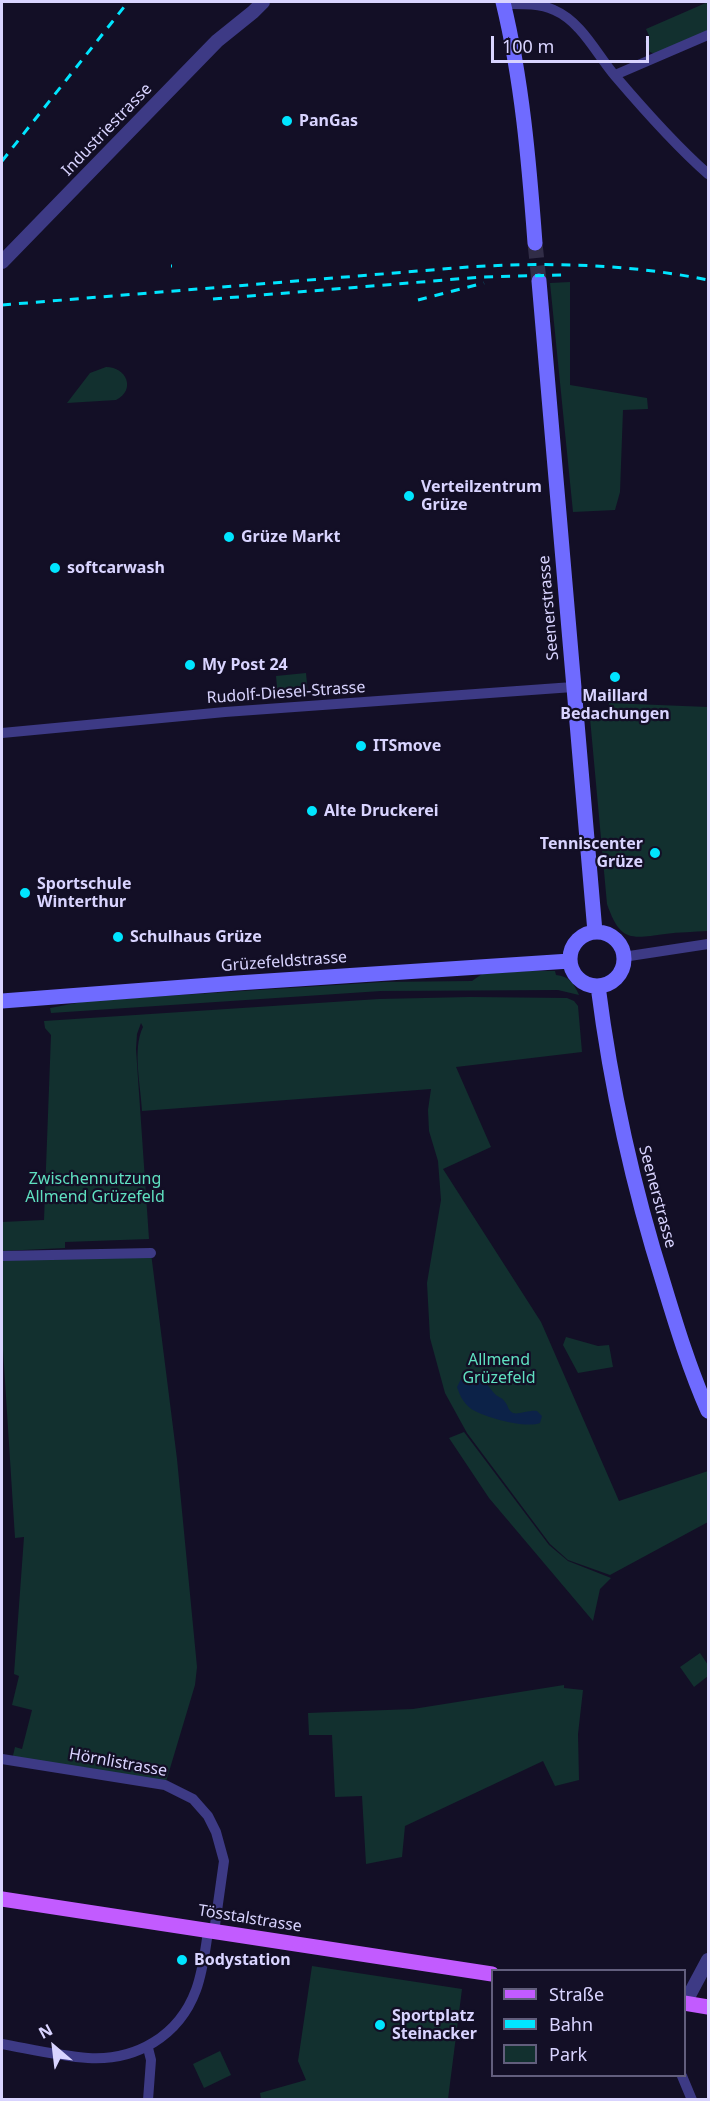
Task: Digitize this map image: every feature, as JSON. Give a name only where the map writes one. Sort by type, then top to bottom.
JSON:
[{"type":"main road","points":[[503,3],[526,140],[535,243]]},
{"type":"main road","name":"Seenerstrasse","points":[[539,281],[595,932]]},
{"type":"main road","points":[[595,932],[611,936],[618,942],[623,957],[620,972],[615,979],[598,986],[582,982],[576,976],[570,961],[570,953],[579,939],[595,932]]},
{"type":"main road","name":"Grüzefeldstrasse","points":[[2,1001],[570,961]]},
{"type":"main road","name":"Seenerstrasse","points":[[598,986],[611,1079],[635,1187],[678,1330],[708,1411]]},
{"type":"main road","name":"Tösstalstrasse","points":[[2,1899],[491,1974]]},
{"type":"main road","points":[[686,2004],[708,2007]]},
{"type":"street","name":"Industriestrasse","points":[[2,262],[176,81],[238,22],[253,2]]},
{"type":"street","name":"Industriestrasse","points":[[238,22],[263,2]]},
{"type":"street","points":[[503,3],[528,4],[553,9],[582,32],[615,75],[669,137],[708,174]]},
{"type":"street","points":[[615,75],[708,35]]},
{"type":"street","name":"Rudolf-Diesel-Strasse","points":[[2,733],[225,712],[573,687]]},
{"type":"street","points":[[623,957],[708,944]]},
{"type":"street","points":[[2,1256],[151,1253]]},
{"type":"street","name":"Hörnlistrasse","points":[[2,1759],[165,1785],[193,1799],[208,1816],[216,1832],[224,1861],[203,1966],[196,1992],[181,2017],[167,2035],[148,2048]]},
{"type":"street","points":[[686,2002],[708,1960]]},
{"type":"street","points":[[2,2044],[59,2055],[96,2058],[117,2057],[148,2048],[151,2060],[148,2100]]},
{"type":"street","points":[[682,2077],[692,2100]]},
{"type":"green space","points":[[708,2],[708,35],[660,56],[650,52],[645,41],[650,38],[646,29]]},
{"type":"green space","points":[[570,282],[570,385],[647,398],[648,409],[623,410],[620,492],[615,510],[573,512],[550,283]]},
{"type":"green space","points":[[106,367],[113,368],[124,375],[127,385],[122,396],[116,400],[67,403],[90,373]]},
{"type":"green space","points":[[306,673],[308,695],[278,698],[276,676]]},
{"type":"green space","name":"Tenniscenter Grüze","points":[[609,703],[708,707],[708,931],[643,937],[627,935],[616,925],[612,916],[607,904],[590,718],[608,718]]},
{"type":"green space","points":[[555,971],[556,975],[570,981],[579,995],[558,990],[381,991],[51,1013],[50,1008],[87,1001],[383,982],[472,981],[482,974]]},
{"type":"green space","points":[[567,998],[574,1001],[578,1006],[582,1052],[456,1067],[491,1147],[443,1169],[541,1322],[619,1501],[708,1471],[708,1522],[610,1575],[568,1560],[550,1544],[467,1433],[445,1393],[430,1338],[427,1283],[441,1200],[438,1161],[429,1131],[428,1110],[431,1089],[142,1111],[138,1068],[138,1046],[143,1027],[141,1023],[137,1034],[136,1049],[149,1239],[65,1242],[65,1248],[2,1251],[2,1222],[44,1220],[51,1035],[45,1028],[44,1021],[379,999]]},
{"type":"green space","points":[[151,1253],[177,1459],[197,1667],[195,1685],[165,1785],[12,1760],[15,1747],[22,1749],[32,1710],[12,1705],[19,1676],[14,1674],[24,1537],[15,1538],[2,1334],[2,1256]]},
{"type":"green space","points":[[566,1337],[598,1346],[609,1345],[613,1367],[578,1373],[563,1345]]},
{"type":"green space","points":[[464,1432],[549,1545],[568,1561],[611,1578],[600,1589],[593,1621],[489,1498],[449,1438]]},
{"type":"green space","points":[[700,1653],[708,1665],[708,1676],[694,1687],[680,1667]]},
{"type":"green space","points":[[564,1685],[564,1688],[583,1690],[578,1734],[579,1780],[555,1786],[543,1761],[405,1826],[402,1857],[366,1864],[362,1796],[335,1797],[332,1735],[309,1735],[308,1713],[413,1709]]},
{"type":"green space","name":"Sportplatz Steinacker","points":[[312,1966],[462,1989],[448,2099],[261,2099],[260,2093],[306,2080],[298,2061]]},
{"type":"green space","points":[[220,2051],[231,2075],[204,2088],[193,2064]]},
{"type":"water","points":[[467,1375],[483,1380],[495,1394],[504,1400],[513,1413],[537,1411],[542,1416],[540,1423],[525,1424],[504,1421],[470,1408],[462,1399],[457,1387],[461,1379]]},
{"type":"tunnel","points":[[535,243],[539,281]]},
{"type":"railway","points":[[2,161],[128,2]]},
{"type":"railway","points":[[2,305],[498,265],[619,268],[708,280]]},
{"type":"railway","points":[[213,299],[482,277],[562,275]]},
{"type":"railway","points":[[418,300],[484,283]]},
{"type":"place","name":"PanGas","points":[[287,121]]},
{"type":"place","name":"Verteilzentrum Grüze","points":[[409,496]]},
{"type":"place","name":"Grüze Markt","points":[[229,537]]},
{"type":"place","name":"softcarwash","points":[[55,568]]},
{"type":"place","name":"My Post 24","points":[[190,665]]},
{"type":"place","name":"Maillard Bedachungen","points":[[615,677]]},
{"type":"place","name":"ITSmove","points":[[361,746]]},
{"type":"place","name":"Alte Druckerei","points":[[312,811]]},
{"type":"place","name":"Tenniscenter Grüze","points":[[655,853]]},
{"type":"place","name":"Sportschule Winterthur","points":[[25,893]]},
{"type":"place","name":"Schulhaus Grüze","points":[[118,937]]},
{"type":"place","name":"Bodystation","points":[[182,1960]]},
{"type":"place","name":"Sportplatz Steinacker","points":[[380,2025]]},
{"type":"park label","name":"Zwischennutzung Allmend Grüzefeld","points":[[95,1188]]},
{"type":"park label","name":"Allmend Grüzefeld","points":[[499,1369]]}]
